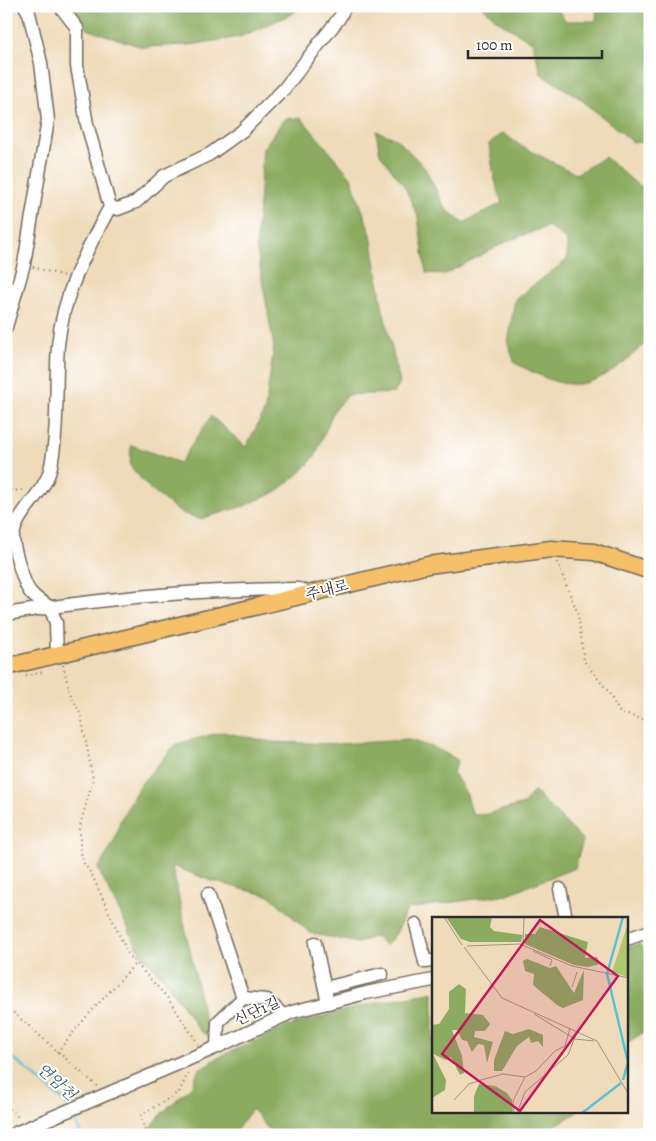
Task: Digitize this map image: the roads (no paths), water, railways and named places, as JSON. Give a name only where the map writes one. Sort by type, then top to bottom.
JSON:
[{"type":"main road","name":"주내로","points":[[6,667],[428,565],[551,549],[594,552],[650,571]]},
{"type":"street","points":[[6,327],[24,264],[48,120],[41,64],[29,13],[25,6]]},
{"type":"street","points":[[59,655],[56,623],[50,607],[37,599],[27,587],[13,538],[16,526],[50,471],[57,404],[58,344],[70,286],[89,244],[110,207],[87,124],[77,66],[77,28],[60,6]]},
{"type":"street","points":[[110,207],[118,209],[136,202],[164,176],[210,154],[242,131],[284,89],[340,17],[345,6]]},
{"type":"street","points":[[6,614],[50,607],[234,589],[300,589],[312,594]]},
{"type":"street","points":[[560,889],[566,917]]},
{"type":"street","points":[[208,894],[243,998]]},
{"type":"street","points":[[416,924],[425,962],[432,961]]},
{"type":"street","points":[[628,939],[650,931]]},
{"type":"street","points":[[315,943],[328,1003]]},
{"type":"street","points":[[325,988],[382,974]]},
{"type":"street","name":"신단1길","points":[[11,1135],[217,1047],[284,1016],[366,993],[432,980]]},
{"type":"street","points":[[217,1047],[218,1022],[243,998],[267,1000],[284,1016]]},
{"type":"waterway","name":"연암천","points":[[6,1052],[70,1106]]},
{"type":"waterway","name":"연암천","points":[[73,1113],[81,1135]]}]
